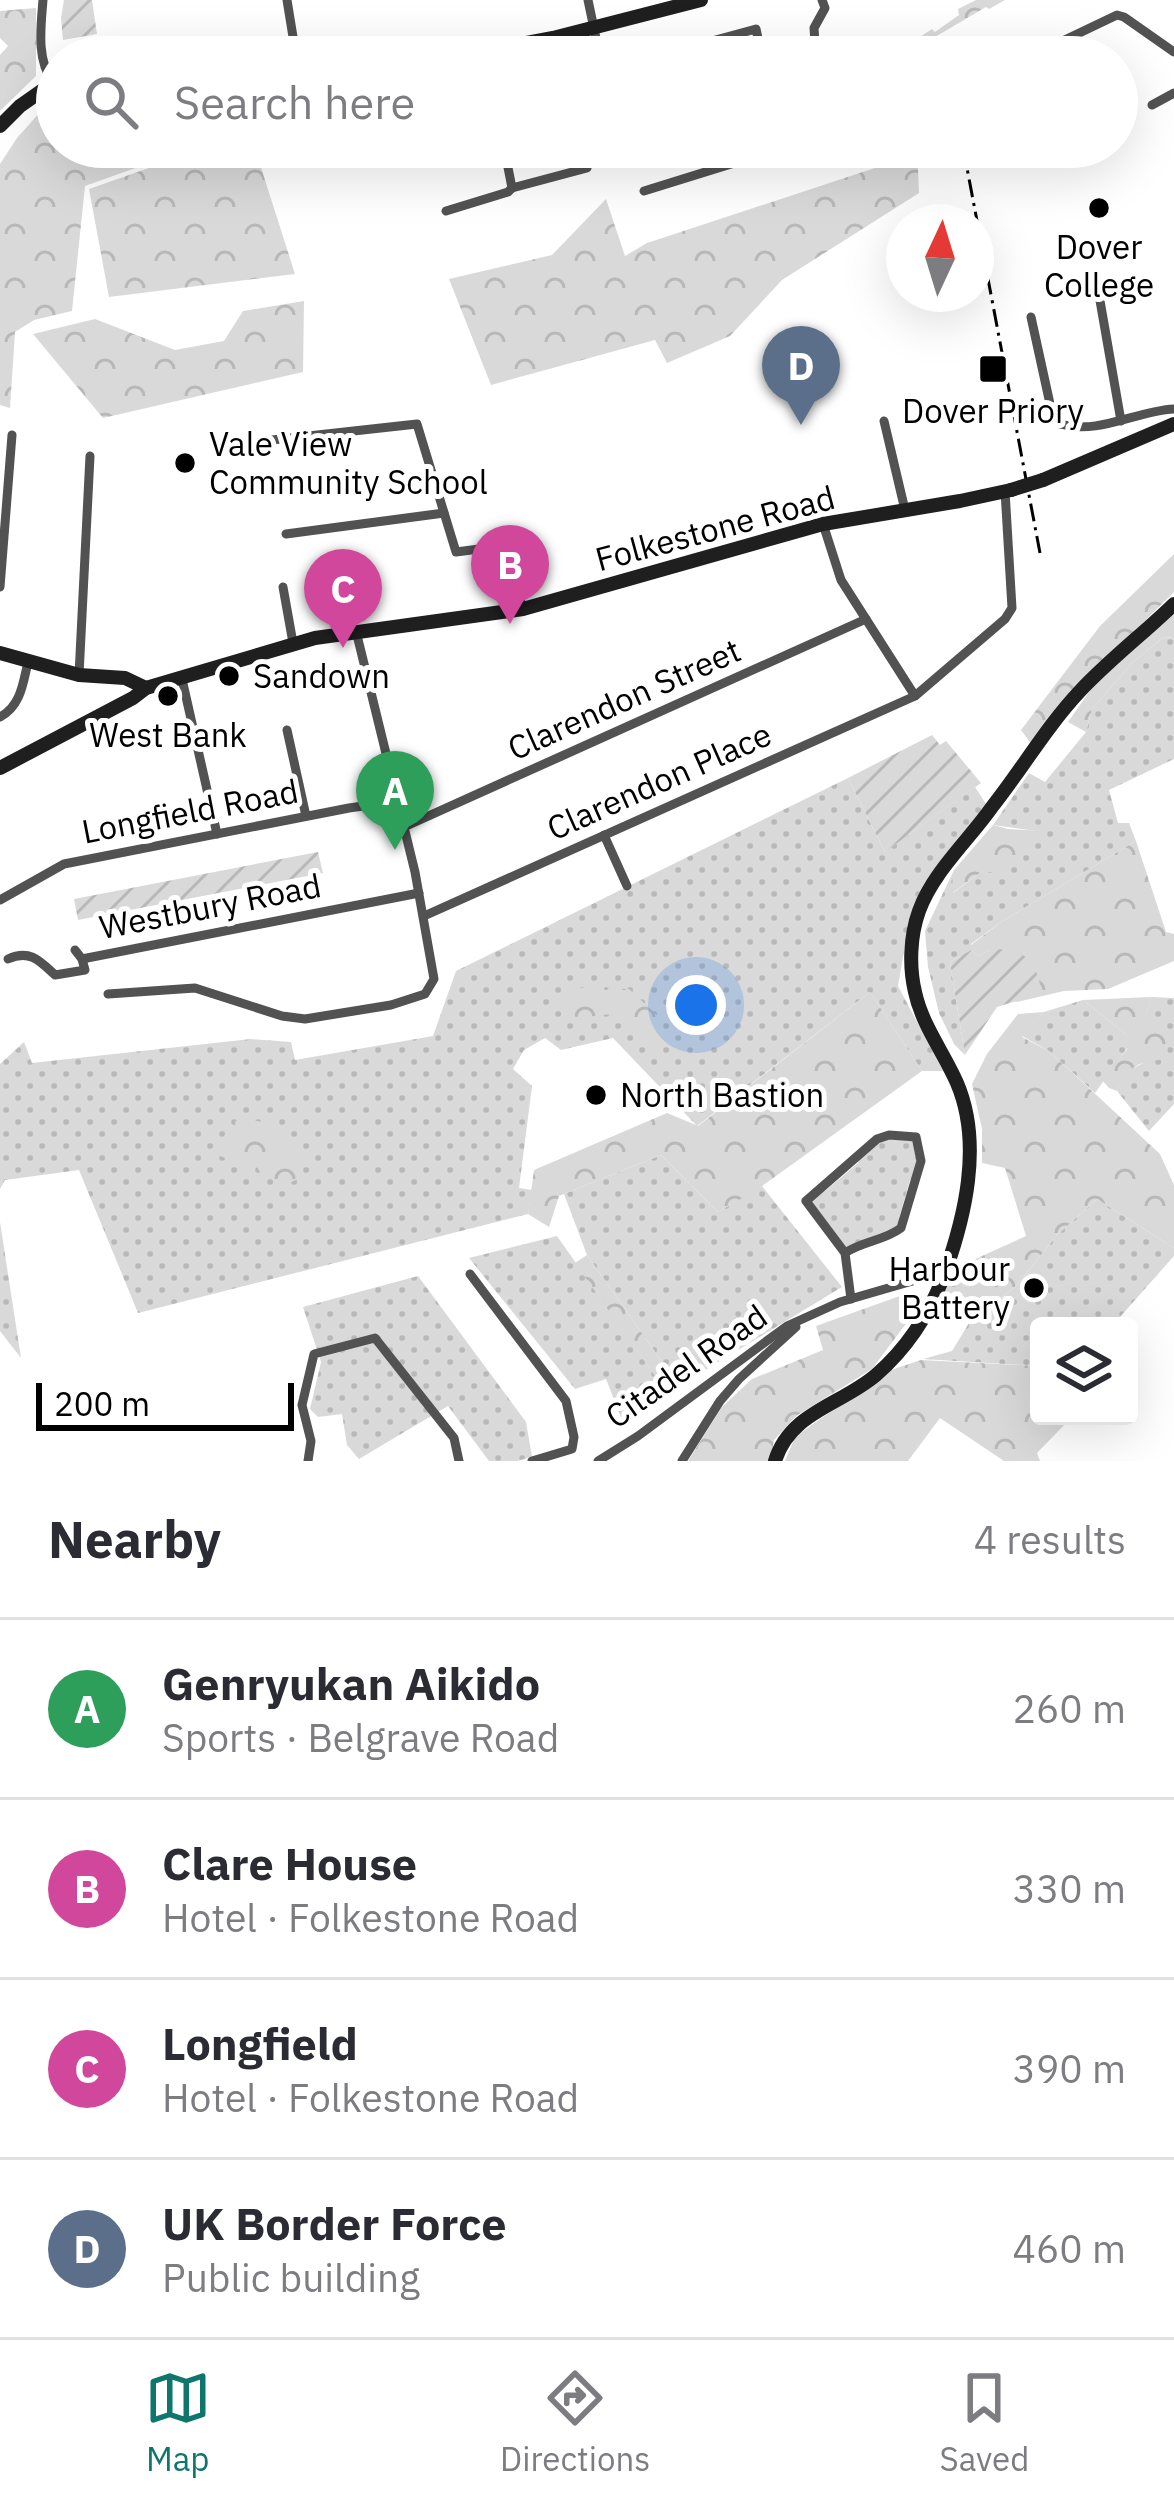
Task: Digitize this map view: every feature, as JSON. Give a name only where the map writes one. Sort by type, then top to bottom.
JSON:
[{"type":"street","points":[[43,0],[43,36]]},
{"type":"street","points":[[287,0],[293,36]]},
{"type":"street","points":[[588,0],[597,36]]},
{"type":"street","points":[[561,36],[701,0]]},
{"type":"street","points":[[815,36],[825,8],[822,0]]},
{"type":"street","points":[[1073,36],[1117,15],[1174,52]]},
{"type":"street","points":[[730,36],[756,29],[758,36]]},
{"type":"street","points":[[1152,105],[1174,93]]},
{"type":"street","points":[[0,126],[36,95]]},
{"type":"street","points":[[508,168],[512,188]]},
{"type":"street","points":[[446,211],[587,168]]},
{"type":"street","points":[[644,190],[716,168]]},
{"type":"street","points":[[1095,272],[1120,421]]},
{"type":"street","points":[[1031,316],[1055,421],[1076,428],[1174,409]]},
{"type":"street","points":[[1150,414],[1171,425]]},
{"type":"street","points":[[884,421],[905,510]]},
{"type":"street","points":[[272,440],[417,424],[456,552],[502,546],[523,609]]},
{"type":"street","name":"Folkestone Road","points":[[0,767],[146,688],[293,643],[523,609],[823,524],[1008,490],[1043,480],[1171,425]]},
{"type":"street","points":[[0,587],[12,435]]},
{"type":"street","points":[[79,674],[90,456]]},
{"type":"street","name":"Clarendon Place","points":[[424,916],[915,696],[1012,608],[1008,490]]},
{"type":"street","points":[[286,534],[444,513]]},
{"type":"street","points":[[823,524],[842,580],[915,696]]},
{"type":"street","points":[[283,587],[293,643]]},
{"type":"street","points":[[776,1461],[781,1444],[798,1424],[874,1376],[910,1340],[943,1277],[963,1213],[969,1122],[956,1082],[915,995],[911,966],[920,909],[946,864],[1078,693],[1174,604]]},
{"type":"street","name":"Clarendon Street","points":[[404,827],[866,620]]},
{"type":"street","points":[[108,994],[195,988],[304,1019],[391,1005],[424,994],[434,980],[419,892],[356,631]]},
{"type":"street","points":[[0,653],[79,674],[124,678],[146,688]]},
{"type":"street","points":[[0,717],[17,702],[28,662]]},
{"type":"street","points":[[182,679],[218,834]]},
{"type":"street","points":[[286,730],[306,816]]},
{"type":"street","name":"Longfield Road","points":[[0,899],[64,864],[398,801]]},
{"type":"street","points":[[604,835],[627,886]]},
{"type":"street","name":"Westbury Road","points":[[8,959],[28,955],[55,975],[81,960],[419,892]]},
{"type":"street","points":[[845,1253],[901,1228],[921,1161],[916,1137],[877,1138],[806,1201],[845,1253],[851,1299]]},
{"type":"street","points":[[470,1274],[566,1401],[572,1449],[532,1461]]},
{"type":"street","name":"Citadel Road","points":[[598,1461],[771,1336],[851,1299],[933,1275],[943,1277]]},
{"type":"street","points":[[682,1461],[739,1379],[805,1319]]},
{"type":"street","points":[[308,1461],[311,1441],[302,1405],[314,1354],[375,1338],[454,1438],[460,1461]]},
{"type":"green space","points":[[64,0],[92,0],[97,34],[63,36]]},
{"type":"green space","points":[[976,0],[1005,0],[937,36],[921,36],[959,15],[958,9]]},
{"type":"green space","points":[[36,8],[36,76],[0,111],[0,55],[8,46],[0,38],[0,11]]},
{"type":"green space","points":[[36,117],[36,168],[135,168],[85,186],[72,311],[34,320],[15,332],[10,408],[0,405],[0,164]]},
{"type":"green space","points":[[149,168],[261,168],[295,274],[109,297],[89,189]]},
{"type":"green space","points":[[875,168],[918,168],[919,193],[902,204],[886,204],[886,214],[782,280],[730,336],[667,363],[655,340],[491,385],[449,279],[552,255],[606,199],[625,256],[647,243]]},
{"type":"green space","points":[[304,301],[303,372],[103,418],[33,334],[95,319],[175,350],[224,341],[243,311]]},
{"type":"green space","points":[[1174,554],[1174,592],[1081,684],[1032,745],[1021,730],[1100,626]]},
{"type":"green space","points":[[1174,611],[1174,638],[1164,637],[1133,662],[1092,709],[1086,732],[1068,722],[1096,682]]},
{"type":"green space","points":[[1164,637],[1174,638],[1174,759],[1109,790],[1118,823],[1129,823],[1136,841],[1001,922],[950,962],[965,1055],[939,1013],[925,931],[954,870],[953,893],[981,872],[1000,871],[1044,832],[993,825],[1029,773],[1045,782],[1086,732],[1092,709],[1133,662]]},
{"type":"green space","points":[[932,735],[940,745],[946,741],[981,783],[885,852],[848,778]]},
{"type":"green space","points":[[848,778],[885,852],[975,787],[986,804],[933,870],[907,934],[898,986],[943,1071],[922,1071],[870,992],[697,1126],[613,1038],[561,1050],[545,1038],[524,1050],[513,1069],[532,1086],[519,1188],[532,1190],[528,1214],[138,1313],[79,1170],[5,1180],[0,1189],[0,1064],[24,1042],[32,1063],[251,1039],[291,1042],[295,1060],[433,1036],[456,971]]},
{"type":"green space","points":[[993,825],[1046,831],[1000,872],[981,872],[951,894],[954,870]]},
{"type":"green space","points":[[1136,841],[1166,932],[1174,934],[1174,961],[1108,989],[1012,1000],[989,950],[979,956],[971,945]]},
{"type":"green space","points":[[318,852],[323,873],[78,920],[74,899]]},
{"type":"green space","points":[[1006,949],[1029,959],[1043,993],[997,1007],[965,1055],[950,962],[971,950],[979,956]]},
{"type":"green space","points":[[579,988],[629,989],[662,1020],[664,1043],[659,1048],[614,1014],[576,1017],[556,1008],[558,995]]},
{"type":"green space","points":[[870,992],[922,1071],[758,1189],[718,1212],[661,1155],[559,1196],[549,1227],[528,1214],[534,1170],[667,1113],[698,1126]]},
{"type":"green space","points":[[1151,997],[1174,998],[1174,1104],[1149,1131],[1117,1091],[1124,1073],[1147,1061],[1143,1024]]},
{"type":"green space","points":[[1151,997],[1144,1022],[1163,1022],[1169,1040],[1166,1059],[1136,1066],[1117,1091],[1109,1088],[1102,1080],[1127,1049],[1127,1035],[1083,1000]]},
{"type":"green space","points":[[1083,1000],[1127,1035],[1127,1048],[1095,1093],[1049,1051],[1022,1036],[1044,1012]]},
{"type":"green space","points":[[1044,1012],[1022,1037],[1049,1051],[1160,1154],[1174,1185],[1174,1248],[1097,1199],[1057,1235],[1015,1287],[969,1323],[937,1312],[948,1279],[962,1265],[1026,1236],[1005,1168],[982,1163],[982,1129],[972,1084],[987,1054],[1018,1014]]},
{"type":"green space","points":[[237,1120],[262,1122],[286,1135],[304,1164],[296,1180],[287,1184],[262,1176],[255,1163],[220,1156],[224,1136]]},
{"type":"green space","points":[[889,1138],[912,1141],[917,1161],[900,1227],[848,1250],[811,1201],[866,1151]]},
{"type":"green space","points":[[661,1155],[718,1212],[762,1186],[842,1287],[679,1386],[587,1255],[564,1194]]},
{"type":"green space","points":[[1097,1199],[1174,1248],[1174,1256],[1120,1317],[1030,1317],[1030,1365],[923,1359],[952,1351],[969,1323],[1015,1287],[1057,1235]]},
{"type":"green space","points":[[0,1222],[21,1358],[0,1331]]},
{"type":"green space","points":[[557,1236],[668,1394],[622,1420],[606,1379],[575,1389],[469,1258]]},
{"type":"green space","points":[[587,1255],[679,1386],[668,1394],[575,1263]]},
{"type":"green space","points":[[418,1276],[526,1422],[532,1457],[489,1461],[448,1406],[359,1459],[347,1445],[342,1414],[318,1417],[310,1409],[321,1362],[303,1307]]},
{"type":"green space","points":[[911,1292],[914,1313],[872,1369],[796,1416],[774,1440],[770,1461],[688,1461],[722,1407],[752,1379],[823,1350],[816,1326]]},
{"type":"green space","points":[[921,1360],[1030,1366],[1030,1425],[1064,1425],[1037,1453],[1040,1461],[1004,1461],[940,1418],[908,1461],[785,1461],[795,1437],[888,1371]]},
{"type":"railway","points":[[967,168],[1040,553]]},
{"type":"place","name":"Dover College","points":[[1099,208]]},
{"type":"place","name":"Dover Priory","points":[[993,369]]},
{"type":"place","name":"UK Border Force","points":[[801,425]]},
{"type":"place","name":"Vale View Community School","points":[[185,463]]},
{"type":"place","name":"Clare House","points":[[510,624]]},
{"type":"place","name":"Longfield","points":[[343,648]]},
{"type":"place","name":"Sandown","points":[[229,676]]},
{"type":"place","name":"West Bank","points":[[168,696]]},
{"type":"place","name":"Genryukan Aikido","points":[[395,850]]},
{"type":"place","name":"North Bastion","points":[[596,1095]]},
{"type":"place","name":"Harbour Battery","points":[[1034,1288]]}]
